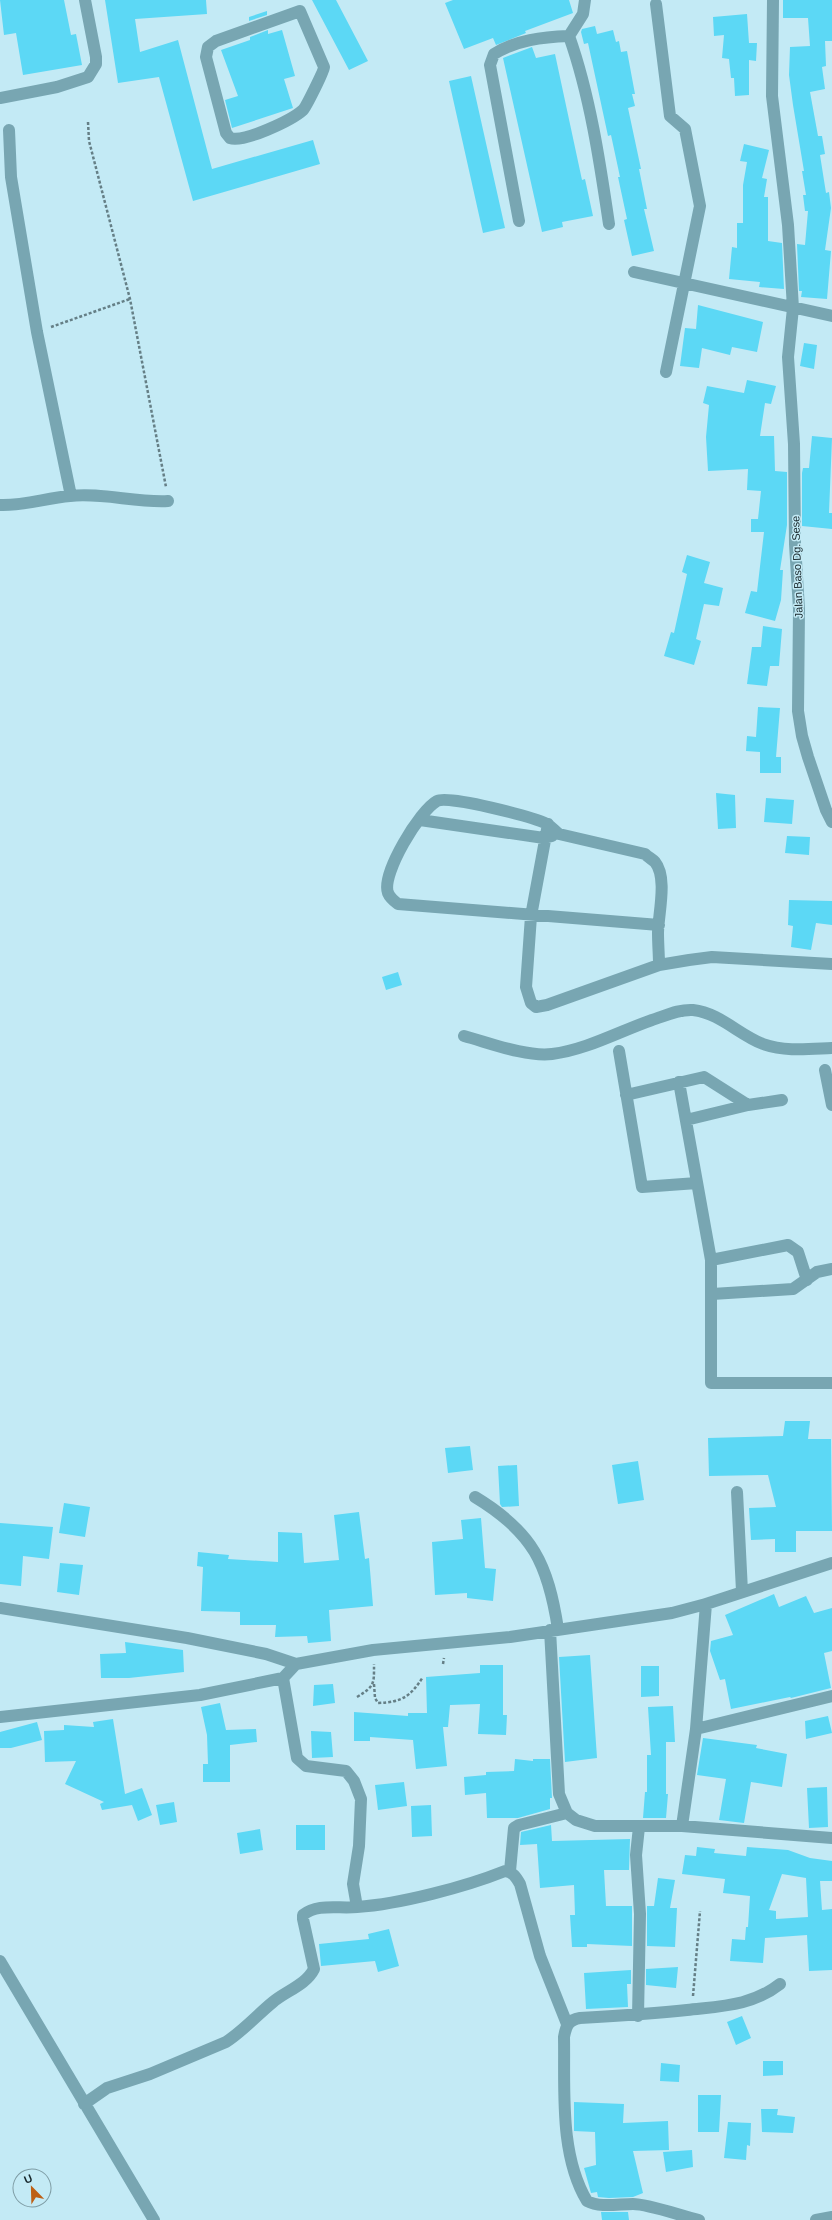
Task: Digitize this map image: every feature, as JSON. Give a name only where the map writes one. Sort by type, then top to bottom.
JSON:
[{"type":"street","points":[[0,98],[57,87],[88,77],[96,64],[96,57],[85,0]]},
{"type":"street","points":[[569,36],[583,14],[585,0]]},
{"type":"street","name":"Jalan Baso Dg. Sese","points":[[773,0],[772,96],[788,225],[793,308],[788,357],[794,444],[795,544],[799,609],[798,711],[802,736],[808,757],[826,810],[832,822]]},
{"type":"street","points":[[656,4],[670,116],[686,129],[700,206],[666,372]]},
{"type":"street","points":[[298,5],[324,67],[305,109],[294,118],[253,135],[230,138],[226,134],[206,57],[208,47],[216,41],[298,5]]},
{"type":"street","points":[[519,221],[490,65],[494,54],[514,44],[547,37],[569,36]]},
{"type":"street","points":[[569,36],[586,98],[609,224]]},
{"type":"street","points":[[9,130],[11,177],[37,332],[70,496]]},
{"type":"street","points":[[634,272],[832,316]]},
{"type":"street","points":[[0,505],[34,503],[70,496],[168,501]]},
{"type":"street","points":[[559,834],[548,824],[451,799],[438,801],[420,820],[402,844],[387,883],[387,892],[392,900],[398,904],[531,916],[659,925]]},
{"type":"street","points":[[420,820],[544,838],[559,834],[645,854],[655,862],[661,880],[659,925],[660,965]]},
{"type":"street","points":[[548,824],[544,838],[531,916],[526,987],[531,1003],[536,1007],[546,1005],[660,965],[712,957],[832,964]]},
{"type":"street","points":[[464,1036],[536,1055],[553,1054],[580,1047],[674,1012],[692,1010],[709,1013],[762,1044],[773,1047],[796,1050],[832,1048]]},
{"type":"street","points":[[619,1051],[642,1187],[697,1183]]},
{"type":"street","points":[[825,1070],[832,1105]]},
{"type":"street","points":[[626,1095],[704,1077],[748,1105]]},
{"type":"street","points":[[679,1082],[711,1260],[711,1383],[832,1383]]},
{"type":"street","points":[[686,1120],[748,1105],[782,1100]]},
{"type":"street","points":[[711,1260],[781,1245],[788,1245],[798,1252],[807,1280]]},
{"type":"street","points":[[712,1294],[791,1289],[798,1287],[818,1272],[832,1269]]},
{"type":"street","points":[[737,1492],[742,1591]]},
{"type":"street","points":[[475,1497],[509,1520],[518,1529],[538,1557],[551,1592],[554,1630],[559,1794],[568,1813],[576,1820],[595,1826],[682,1826],[832,1838]]},
{"type":"street","points":[[0,1608],[187,1638],[266,1654],[296,1664],[373,1650],[510,1637],[672,1613],[706,1604],[742,1591],[832,1563]]},
{"type":"street","points":[[682,1826],[696,1729],[706,1604]]},
{"type":"street","points":[[0,1717],[200,1695],[283,1678],[296,1664]]},
{"type":"street","points":[[283,1678],[297,1758],[306,1766],[346,1771],[354,1781],[362,1799],[359,1846],[353,1884],[357,1907]]},
{"type":"street","points":[[696,1729],[832,1696]]},
{"type":"street","points":[[568,1813],[519,1825],[514,1828],[510,1871],[520,1884],[540,1956],[567,2024],[564,2037],[568,2136],[572,2160],[584,2196],[593,2204],[638,2204],[668,2216],[698,2220]]},
{"type":"street","points":[[638,2016],[640,1914],[636,1855],[639,1827]]},
{"type":"street","points":[[84,2104],[107,2088],[150,2074],[213,2048],[235,2036],[274,2000],[311,1974],[314,1969],[303,1915],[318,1908],[357,1907],[403,1900],[505,1871],[510,1871]]},
{"type":"street","points":[[0,1961],[154,2220]]},
{"type":"street","points":[[567,2024],[573,2019],[580,2018],[638,2016],[728,2007],[747,2002],[770,1992],[780,1984]]},
{"type":"street","points":[[816,2220],[832,2217]]},
{"type":"path","points":[[88,122],[89,141],[130,298],[168,501]]},
{"type":"path","points":[[37,332],[130,298]]},
{"type":"path","points":[[373,1650],[375,1698],[378,1703],[400,1701],[408,1696],[424,1677]]},
{"type":"path","points":[[357,1698],[370,1690],[374,1684]]},
{"type":"path","points":[[692,2010],[700,1911]]},
{"type":"building","points":[[0,0],[64,0],[71,35],[76,34],[82,65],[23,75],[16,33],[4,35]]},
{"type":"building","points":[[105,0],[206,0],[207,14],[135,19],[140,52],[178,40],[212,169],[313,140],[320,164],[193,201],[159,77],[118,83]]},
{"type":"building","points":[[312,0],[336,0],[368,61],[349,70]]},
{"type":"building","points":[[453,0],[569,0],[573,13],[525,31],[526,33],[496,45],[493,38],[464,49],[445,3]]},
{"type":"building","points":[[783,0],[832,0],[832,41],[825,41],[826,66],[822,67],[825,89],[810,92],[818,136],[822,136],[825,154],[820,155],[826,193],[829,192],[831,208],[825,250],[831,251],[827,299],[801,297],[802,291],[799,291],[797,244],[805,245],[808,211],[805,211],[803,195],[806,195],[802,171],[804,171],[789,75],[790,47],[810,46],[808,18],[783,18]]},
{"type":"building","points":[[267,11],[267,15],[249,21],[249,17]]},
{"type":"building","points":[[747,14],[749,43],[757,43],[756,61],[749,60],[749,95],[735,96],[734,78],[731,78],[729,59],[722,58],[724,35],[714,36],[713,17]]},
{"type":"building","points":[[595,26],[597,34],[613,30],[616,42],[619,41],[621,52],[627,51],[635,94],[632,94],[635,106],[628,108],[641,169],[639,169],[647,209],[644,209],[654,251],[632,256],[624,220],[627,219],[611,135],[608,136],[588,43],[584,44],[581,32],[582,29]]},
{"type":"building","points":[[268,30],[268,34],[282,30],[295,76],[284,79],[293,108],[232,128],[225,100],[238,96],[221,50],[250,40],[250,37]]},
{"type":"building","points":[[532,47],[536,58],[555,54],[582,180],[585,179],[593,216],[562,222],[563,227],[542,232],[503,58]]},
{"type":"building","points":[[471,76],[505,228],[483,233],[449,81]]},
{"type":"building","points":[[744,144],[769,150],[762,178],[767,179],[764,197],[768,197],[768,241],[782,243],[784,289],[759,287],[760,282],[729,279],[732,247],[737,248],[737,223],[743,223],[743,185],[747,162],[740,161]]},
{"type":"building","points":[[698,305],[763,322],[757,352],[732,347],[730,355],[702,348],[699,368],[680,366],[685,328],[696,329]]},
{"type":"building","points":[[804,343],[817,345],[814,369],[800,366]]},
{"type":"building","points":[[747,380],[776,386],[771,404],[765,403],[760,436],[774,436],[775,471],[787,472],[787,525],[780,570],[783,570],[781,600],[775,621],[745,613],[751,591],[757,592],[764,532],[751,532],[751,519],[758,519],[761,491],[747,490],[748,469],[708,471],[706,437],[709,405],[703,403],[707,386],[744,393]]},
{"type":"building","points":[[812,436],[832,438],[829,513],[832,513],[832,529],[802,526],[802,473],[803,468],[809,468]]},
{"type":"building","points":[[687,555],[710,562],[704,583],[723,588],[719,606],[704,604],[696,639],[701,641],[694,665],[664,656],[671,632],[674,633],[687,574],[682,572]]},
{"type":"building","points":[[763,626],[782,629],[779,666],[770,666],[767,686],[747,684],[752,647],[761,647]]},
{"type":"building","points":[[758,707],[780,708],[776,757],[781,757],[781,773],[760,773],[760,752],[746,751],[747,736],[756,737]]},
{"type":"building","points":[[716,793],[735,795],[736,828],[718,829]]},
{"type":"building","points":[[766,798],[794,800],[792,824],[764,822]]},
{"type":"building","points":[[787,836],[810,837],[809,855],[785,853]]},
{"type":"building","points":[[789,900],[832,901],[832,925],[816,923],[811,950],[791,947],[793,926],[788,925]]},
{"type":"building","points":[[398,972],[402,985],[386,990],[382,977]]},
{"type":"building","points":[[785,1421],[810,1421],[808,1439],[831,1439],[832,1531],[796,1531],[796,1552],[775,1552],[775,1539],[751,1540],[749,1508],[776,1507],[768,1475],[709,1476],[708,1438],[783,1436]]},
{"type":"building","points":[[470,1446],[473,1470],[448,1473],[445,1448]]},
{"type":"building","points":[[638,1461],[644,1500],[618,1504],[612,1465]]},
{"type":"building","points":[[517,1465],[519,1506],[502,1507],[500,1504],[498,1466]]},
{"type":"building","points":[[64,1503],[90,1507],[85,1537],[59,1533]]},
{"type":"building","points":[[359,1512],[365,1559],[369,1558],[373,1606],[329,1610],[331,1641],[308,1643],[307,1636],[275,1637],[276,1625],[240,1625],[240,1612],[201,1611],[203,1567],[197,1566],[198,1552],[229,1555],[228,1559],[278,1562],[278,1532],[302,1533],[304,1563],[339,1560],[334,1515]]},
{"type":"building","points":[[481,1518],[485,1568],[496,1569],[493,1601],[467,1598],[467,1593],[435,1595],[432,1542],[463,1539],[461,1520]]},
{"type":"building","points":[[0,1523],[53,1527],[49,1559],[23,1556],[21,1586],[0,1584]]},
{"type":"building","points":[[60,1563],[83,1565],[79,1595],[57,1592]]},
{"type":"building","points":[[774,1594],[779,1607],[806,1596],[814,1613],[832,1608],[832,1651],[824,1653],[831,1688],[791,1698],[731,1709],[725,1679],[720,1680],[710,1651],[711,1641],[733,1635],[725,1615]]},
{"type":"building","points":[[125,1642],[183,1650],[184,1672],[129,1678],[101,1678],[100,1654],[126,1653]]},
{"type":"building","points":[[590,1655],[597,1758],[565,1762],[559,1657]]},
{"type":"building","points":[[480,1665],[503,1665],[503,1715],[507,1715],[506,1735],[478,1734],[480,1704],[450,1705],[448,1727],[443,1727],[447,1766],[416,1769],[413,1740],[370,1737],[370,1741],[354,1741],[354,1712],[408,1716],[408,1713],[427,1713],[426,1677],[480,1673]]},
{"type":"building","points":[[641,1666],[659,1666],[659,1696],[641,1697]]},
{"type":"building","points":[[333,1684],[335,1703],[313,1706],[314,1685]]},
{"type":"building","points":[[220,1703],[226,1730],[256,1729],[257,1742],[230,1745],[230,1782],[203,1782],[203,1764],[208,1764],[207,1735],[201,1707]]},
{"type":"building","points":[[673,1706],[675,1742],[666,1742],[666,1794],[668,1794],[666,1818],[643,1818],[645,1792],[647,1792],[647,1755],[651,1755],[648,1707]]},
{"type":"building","points":[[828,1716],[832,1733],[806,1739],[805,1721]]},
{"type":"building","points":[[113,1719],[125,1794],[142,1788],[152,1815],[138,1821],[132,1805],[102,1810],[100,1804],[104,1802],[65,1784],[76,1761],[45,1762],[44,1731],[64,1730],[64,1725],[94,1727],[93,1722]]},
{"type":"building","points":[[37,1722],[42,1740],[11,1748],[0,1748],[0,1732]]},
{"type":"building","points":[[311,1731],[331,1732],[333,1757],[312,1758]]},
{"type":"building","points":[[703,1738],[757,1745],[756,1748],[787,1754],[782,1787],[751,1782],[744,1823],[719,1820],[726,1779],[697,1775]]},
{"type":"building","points":[[515,1759],[533,1761],[533,1759],[550,1759],[552,1798],[550,1798],[550,1809],[518,1818],[487,1818],[486,1793],[465,1795],[464,1777],[486,1775],[486,1772],[514,1771]]},
{"type":"building","points":[[404,1782],[407,1806],[378,1810],[375,1785]]},
{"type":"building","points":[[827,1787],[828,1827],[809,1828],[807,1788]]},
{"type":"building","points":[[174,1802],[177,1822],[160,1825],[156,1805]]},
{"type":"building","points":[[431,1805],[432,1836],[412,1837],[411,1806]]},
{"type":"building","points":[[296,1825],[325,1825],[325,1850],[296,1850]]},
{"type":"building","points":[[551,1825],[552,1841],[630,1839],[629,1870],[604,1870],[606,1906],[632,1906],[632,1946],[587,1944],[587,1947],[572,1947],[570,1915],[575,1915],[574,1885],[540,1888],[537,1844],[520,1845],[521,1832]]},
{"type":"building","points":[[260,1829],[263,1850],[240,1854],[237,1833]]},
{"type":"building","points":[[697,1847],[715,1849],[714,1853],[746,1856],[747,1847],[788,1850],[810,1858],[832,1861],[832,1881],[820,1881],[822,1910],[832,1909],[832,1970],[809,1971],[807,1935],[765,1938],[763,1963],[730,1961],[732,1939],[745,1940],[746,1927],[748,1927],[750,1896],[723,1893],[725,1879],[682,1874],[685,1855],[696,1856]],"holes":[[[782,1874],[806,1878],[808,1917],[776,1919],[776,1911],[769,1910]]]},
{"type":"building","points":[[658,1878],[675,1880],[670,1908],[677,1908],[675,1947],[647,1946],[647,1906],[654,1906]]},
{"type":"building","points":[[389,1929],[399,1966],[378,1972],[375,1961],[321,1966],[319,1944],[369,1939],[368,1934]]},
{"type":"building","points":[[678,1967],[676,1988],[646,1985],[646,1969]]},
{"type":"building","points":[[631,1970],[631,1984],[627,1984],[628,2007],[586,2009],[584,1973]]},
{"type":"building","points":[[742,2016],[751,2038],[736,2045],[727,2022]]},
{"type":"building","points":[[763,2061],[783,2061],[783,2075],[763,2076]]},
{"type":"building","points":[[661,2063],[680,2065],[679,2082],[660,2081]]},
{"type":"building","points":[[698,2095],[721,2095],[719,2132],[698,2132]]},
{"type":"building","points":[[574,2102],[624,2104],[623,2123],[668,2121],[669,2150],[633,2151],[643,2193],[633,2197],[609,2198],[598,2197],[597,2192],[591,2193],[584,2168],[596,2165],[595,2132],[574,2131]]},
{"type":"building","points":[[761,2109],[778,2109],[777,2115],[795,2117],[793,2133],[762,2132]]},
{"type":"building","points":[[728,2122],[751,2123],[750,2146],[747,2145],[746,2160],[724,2158]]},
{"type":"building","points":[[692,2150],[693,2167],[666,2172],[663,2152]]},
{"type":"building","points":[[601,2212],[628,2212],[629,2220],[602,2220]]}]
